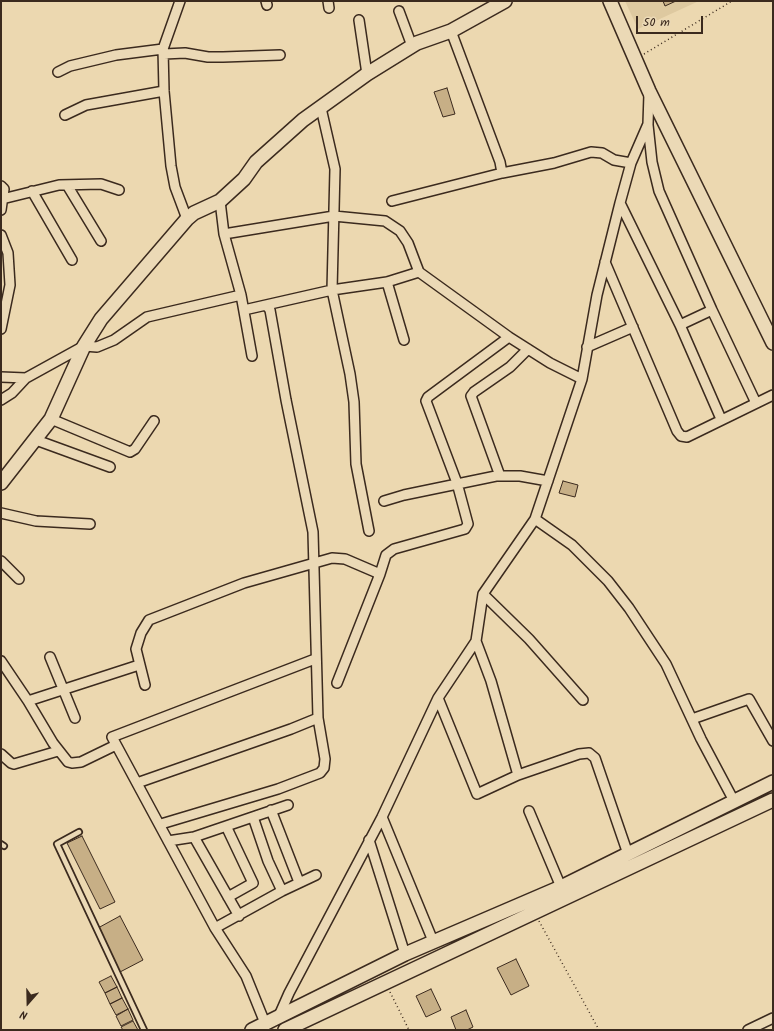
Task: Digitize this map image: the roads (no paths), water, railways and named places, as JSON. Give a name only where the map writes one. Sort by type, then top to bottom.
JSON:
[{"type":"main road","points":[[1,483],[51,419],[84,346],[101,319],[187,220],[194,214],[220,201],[244,179],[256,162],[303,120],[367,74],[412,46],[451,31],[504,1]]},
{"type":"main road","points":[[610,1],[649,90],[773,343]]},
{"type":"main road","points":[[252,1030],[404,954],[561,887],[773,782]]},
{"type":"main road","points":[[286,1030],[773,800]]},
{"type":"street","points":[[180,1],[164,51],[164,91],[172,173],[175,187],[187,220]]},
{"type":"street","points":[[399,11],[412,46]]},
{"type":"street","points":[[359,20],[367,74]]},
{"type":"street","points":[[451,31],[500,162],[502,173]]},
{"type":"street","points":[[58,72],[70,66],[116,55],[164,51],[208,57],[280,54]]},
{"type":"street","points":[[649,90],[648,124],[655,181],[712,310],[756,403]]},
{"type":"street","points":[[65,115],[86,105],[164,91]]},
{"type":"street","points":[[321,108],[335,169],[332,290],[350,374],[354,402],[356,464],[368,531]]},
{"type":"street","points":[[278,1018],[289,993],[382,817],[438,698],[476,641],[483,594],[535,519],[582,379],[587,347],[605,262],[620,203],[631,163],[648,124]]},
{"type":"street","points":[[392,201],[502,173],[554,163],[591,152],[602,153],[614,160],[631,163]]},
{"type":"street","points":[[2,199],[32,191],[67,185],[102,184],[119,190]]},
{"type":"street","points":[[67,185],[101,241]]},
{"type":"street","points":[[1,186],[4,190],[1,210]]},
{"type":"street","points":[[32,191],[72,260]]},
{"type":"street","points":[[220,201],[224,234],[241,295],[252,356]]},
{"type":"street","points":[[620,203],[680,325],[721,419]]},
{"type":"street","points":[[224,234],[334,216],[385,221],[400,231],[408,243],[419,272],[509,337],[582,379]]},
{"type":"street","points":[[1,235],[8,253],[10,285],[1,329]]},
{"type":"street","points":[[605,262],[677,431],[681,436],[687,437],[721,419],[773,395]]},
{"type":"street","points":[[244,310],[332,290],[387,282],[419,272]]},
{"type":"street","points":[[387,282],[404,340]]},
{"type":"street","points":[[1,400],[12,393],[26,378],[84,346],[97,347],[114,340],[147,318],[161,313],[241,295]]},
{"type":"street","points":[[160,824],[278,789],[320,773],[324,768],[325,759],[318,718],[313,532],[286,400],[270,310],[266,305]]},
{"type":"street","points":[[680,325],[712,310]]},
{"type":"street","points":[[587,347],[633,327]]},
{"type":"street","points":[[337,683],[386,555],[390,551],[465,529],[468,524],[457,484],[426,401],[428,397],[509,337]]},
{"type":"street","points":[[500,476],[471,396],[474,392],[510,367],[528,349]]},
{"type":"street","points":[[1,377],[26,378]]},
{"type":"street","points":[[51,419],[130,452],[135,449],[154,421]]},
{"type":"street","points":[[36,440],[110,467]]},
{"type":"street","points":[[384,501],[457,484],[500,476],[520,476],[548,481]]},
{"type":"street","points":[[1,512],[36,521],[90,524]]},
{"type":"street","points":[[535,519],[572,545],[608,580],[629,608],[666,664],[734,801]]},
{"type":"street","points":[[145,685],[136,649],[138,639],[149,620],[244,583],[315,563],[339,558],[380,574]]},
{"type":"street","points":[[1,561],[18,579]]},
{"type":"street","points":[[483,594],[529,639],[583,700]]},
{"type":"street","points":[[476,641],[491,681],[518,775]]},
{"type":"street","points":[[50,657],[75,718]]},
{"type":"street","points":[[265,1023],[246,976],[215,928],[112,737],[316,659]]},
{"type":"street","points":[[1,661],[64,759],[75,763],[88,759],[116,745]]},
{"type":"street","points":[[28,701],[139,664]]},
{"type":"street","points":[[438,698],[477,794],[518,775],[579,754],[589,754],[595,758],[628,854]]},
{"type":"street","points":[[692,719],[748,699],[773,741]]},
{"type":"street","points":[[137,783],[291,730],[318,718]]},
{"type":"street","points":[[1,754],[10,764],[14,764],[58,751]]},
{"type":"street","points":[[168,841],[194,837],[288,805]]},
{"type":"street","points":[[271,810],[299,882]]},
{"type":"street","points":[[529,811],[561,887]]},
{"type":"street","points":[[253,817],[268,861],[282,891]]},
{"type":"street","points":[[382,817],[433,941]]},
{"type":"street","points":[[226,826],[253,883],[228,897]]},
{"type":"street","points":[[194,837],[239,916]]},
{"type":"street","points":[[369,840],[404,954]]},
{"type":"street","points":[[215,928],[299,882],[316,875]]},
{"type":"street","points":[[748,1030],[773,1018]]},
{"type":"lane","points":[[79,832],[57,844],[144,1030]]}]
